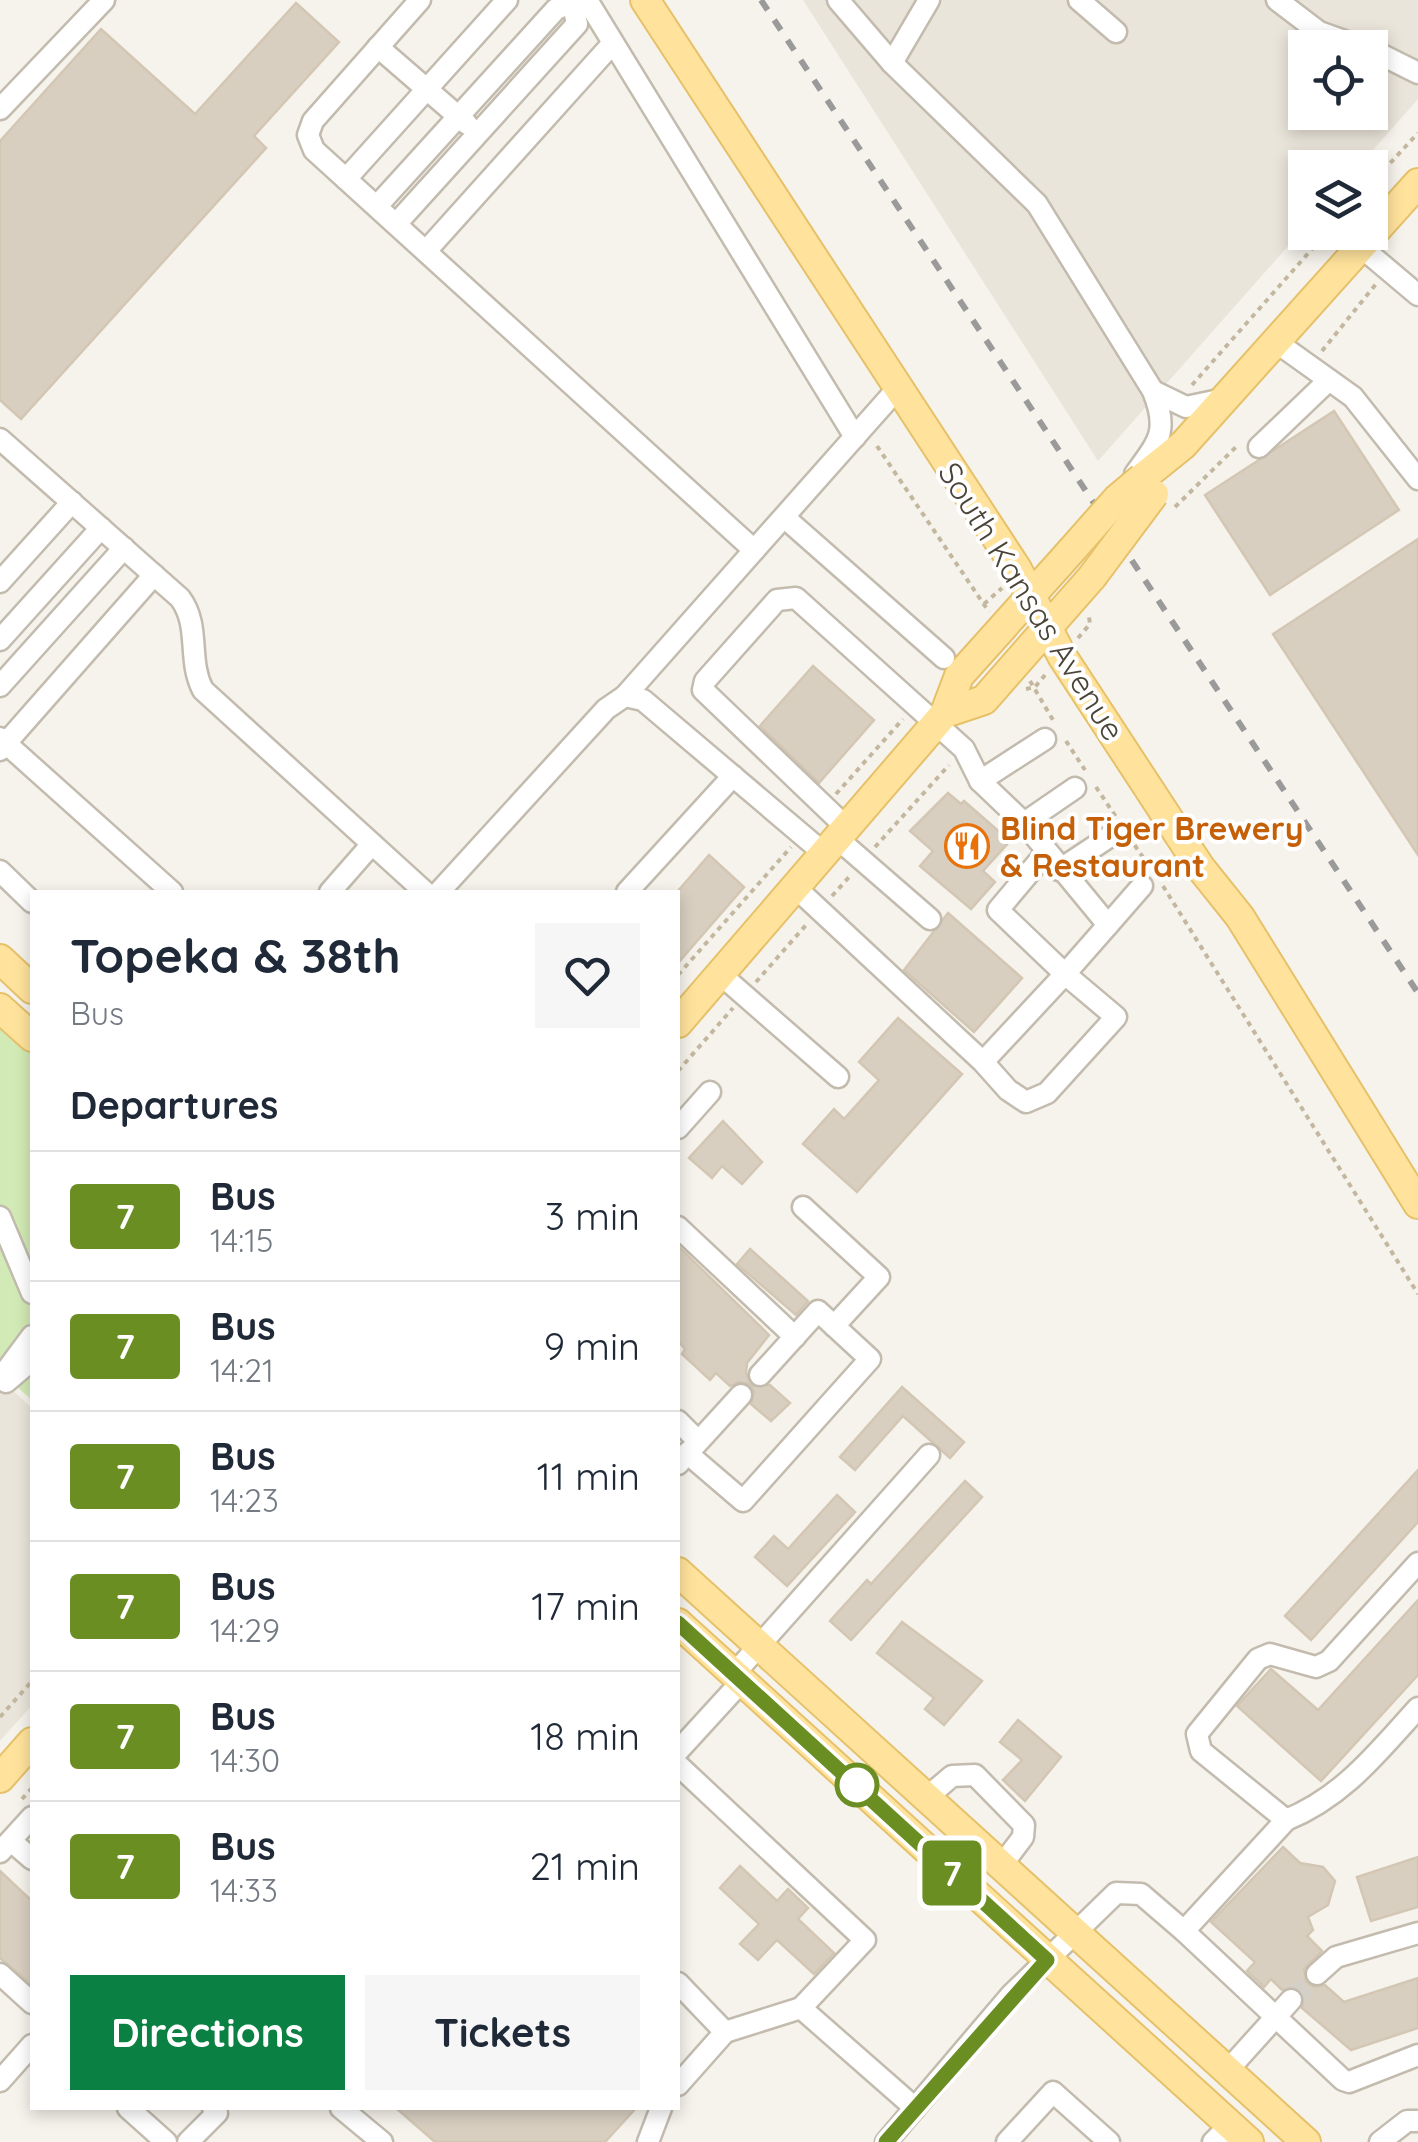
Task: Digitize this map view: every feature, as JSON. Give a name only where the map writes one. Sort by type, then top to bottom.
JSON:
[{"type":"main road","name":"South Kansas Avenue","points":[[644,0],[898,388],[1030,597],[1062,656],[1200,867],[1240,917],[1418,1204]]},
{"type":"main road","points":[[1388,216],[1418,183]]},
{"type":"main road","points":[[933,713],[984,700],[1019,676],[1183,445],[1357,250]]},
{"type":"main road","points":[[680,1021],[838,841],[959,676],[1116,500],[1151,489]]},
{"type":"main road","points":[[0,959],[30,987]]},
{"type":"main road","points":[[0,1008],[30,1035]]},
{"type":"main road","points":[[680,1574],[1306,2142]]},
{"type":"main road","points":[[680,1625],[1047,1960],[1231,2136]]},
{"type":"main road","points":[[0,1778],[30,1744]]},
{"type":"street","points":[[0,109],[104,0]]},
{"type":"street","points":[[420,0],[312,121],[308,136],[314,150],[754,550]]},
{"type":"street","points":[[346,179],[507,0]]},
{"type":"street","points":[[838,0],[892,63],[987,151],[1036,204],[1153,391],[1162,427],[1151,489]]},
{"type":"street","points":[[892,63],[929,0]]},
{"type":"street","points":[[1078,0],[1116,32]]},
{"type":"street","points":[[1277,0],[1316,30]]},
{"type":"street","points":[[580,2],[613,43],[854,437]]},
{"type":"street","points":[[377,206],[556,8],[580,2]]},
{"type":"street","points":[[396,224],[577,24],[580,2]]},
{"type":"street","points":[[426,251],[613,43]]},
{"type":"street","points":[[378,47],[478,134]]},
{"type":"street","points":[[1388,58],[1418,73]]},
{"type":"street","points":[[1366,250],[1418,296]]},
{"type":"street","points":[[1276,342],[1352,397],[1418,479]]},
{"type":"street","points":[[1254,441],[1330,380]]},
{"type":"street","points":[[441,890],[606,709],[625,696],[898,388]]},
{"type":"street","points":[[1153,391],[1175,404],[1197,407],[1226,398]]},
{"type":"street","points":[[0,438],[190,611],[193,663],[203,690],[423,890]]},
{"type":"street","points":[[0,582],[72,502]]},
{"type":"street","points":[[784,517],[944,658]]},
{"type":"street","points":[[0,640],[101,528]]},
{"type":"street","points":[[0,686],[124,548]]},
{"type":"street","points":[[154,575],[2,744],[170,890]]},
{"type":"street","points":[[838,841],[825,807],[708,697],[705,680],[777,600],[786,597],[796,598],[933,713],[964,748],[980,781],[1024,823],[1052,862],[1108,925]]},
{"type":"street","points":[[625,696],[643,700],[802,834],[838,841],[930,919]]},
{"type":"street","points":[[980,781],[1045,739]]},
{"type":"street","points":[[629,890],[733,776]]},
{"type":"street","points":[[1024,823],[1075,788]]},
{"type":"street","points":[[796,888],[984,1062],[1008,1090],[1026,1102],[1047,1094],[1116,1017],[998,910],[1052,862],[1109,836]]},
{"type":"street","points":[[332,890],[372,844]]},
{"type":"street","points":[[0,871],[30,900]]},
{"type":"street","points":[[984,1062],[1142,886]]},
{"type":"street","points":[[720,974],[838,1077]]},
{"type":"street","points":[[680,1126],[710,1092]]},
{"type":"street","points":[[803,1207],[879,1276],[834,1326]]},
{"type":"street","points":[[0,1217],[30,1287]]},
{"type":"street","points":[[680,1229],[795,1336]]},
{"type":"street","points":[[680,1427],[688,1452],[744,1501],[870,1359],[818,1312],[760,1375]]},
{"type":"street","points":[[0,1383],[30,1339]]},
{"type":"street","points":[[0,1383],[30,1361]]},
{"type":"street","points":[[688,1452],[740,1395]]},
{"type":"street","points":[[680,1750],[760,1647],[929,1455]]},
{"type":"street","points":[[1286,1820],[1200,1751],[1196,1734],[1258,1659],[1270,1654],[1316,1666],[1329,1660],[1418,1563]]},
{"type":"street","points":[[1184,1931],[1286,1820],[1321,1806],[1352,1781],[1418,1708]]},
{"type":"street","points":[[680,1752],[866,1940],[801,2008],[725,2032],[680,2083]]},
{"type":"street","points":[[926,1798],[952,1776],[975,1774],[1024,1825],[1023,1836],[1002,1866]]},
{"type":"street","points":[[30,1818],[6,1846],[30,1858]]},
{"type":"street","points":[[886,2142],[1047,1960],[1124,1890],[1141,1894],[1349,2082],[1418,2055]]},
{"type":"street","points":[[1316,1974],[1336,1957],[1418,1933]]},
{"type":"street","points":[[0,1974],[30,2001]]},
{"type":"street","points":[[680,1985],[725,2032]]},
{"type":"street","points":[[1227,2071],[1291,2000]]},
{"type":"street","points":[[801,2008],[914,2108]]},
{"type":"street","points":[[0,2081],[30,2047]]},
{"type":"street","points":[[1007,2142],[1053,2092],[1110,2142]]},
{"type":"street","points":[[130,2110],[166,2142]]},
{"type":"street","points":[[188,2142],[218,2113],[214,2110]]},
{"type":"street","points":[[342,2110],[382,2142]]},
{"type":"street","points":[[648,2142],[661,2110]]},
{"type":"street","points":[[1380,2142],[1407,2121],[1418,2121]]},
{"type":"path","points":[[1388,166],[1418,133]]},
{"type":"path","points":[[1175,404],[1311,250]]},
{"type":"path","points":[[1310,366],[1378,282]]},
{"type":"path","points":[[1151,489],[1254,441]]},
{"type":"path","points":[[877,446],[998,632]]},
{"type":"path","points":[[1035,687],[1090,624]]},
{"type":"path","points":[[1019,676],[1035,687]]},
{"type":"path","points":[[1019,676],[1035,687],[1418,1294]]},
{"type":"path","points":[[825,807],[933,713]]},
{"type":"path","points":[[680,1068],[964,748]]},
{"type":"path","points":[[680,973],[802,834]]},
{"type":"path","points":[[0,1717],[30,1683]]},
{"type":"shaded area","points":[[803,0],[1418,0],[1418,99],[1373,150],[1288,150],[1288,246],[1098,461]]},
{"type":"shaded area","points":[[0,1379],[30,1406],[30,1707],[0,1741]]},
{"type":"green space","points":[[0,1009],[30,1037],[30,1398],[0,1372]]},
{"type":"building","points":[[296,3],[339,42],[254,136],[266,148],[21,419],[0,400],[0,141],[101,29],[195,114]]},
{"type":"building","points":[[1334,411],[1399,510],[1270,595],[1205,495]]},
{"type":"building","points":[[1418,539],[1418,855],[1273,634]]},
{"type":"building","points":[[813,666],[874,720],[819,783],[760,726]]},
{"type":"building","name":"Blind Tiger Brewery & Restaurant","points":[[948,793],[961,804],[964,801],[1010,841],[983,871],[995,882],[971,909],[920,866],[933,851],[910,831]]},
{"type":"building","points":[[709,855],[744,887],[680,961],[680,890]]},
{"type":"building","points":[[948,913],[1022,978],[974,1032],[904,970]]},
{"type":"building","points":[[898,1018],[962,1074],[857,1192],[803,1144],[834,1109],[844,1119],[879,1080],[859,1062]]},
{"type":"building","points":[[723,1121],[762,1162],[742,1184],[722,1166],[712,1178],[689,1158]]},
{"type":"building","points":[[680,1248],[769,1335],[747,1363],[746,1373],[752,1386],[770,1385],[790,1403],[771,1421],[751,1404],[754,1392],[749,1384],[738,1382],[730,1386],[716,1373],[710,1380],[682,1354],[685,1349],[680,1343]]},
{"type":"building","points":[[750,1249],[808,1301],[796,1315],[737,1264]]},
{"type":"building","points":[[902,1387],[964,1442],[950,1458],[903,1416],[855,1470],[840,1457]]},
{"type":"building","points":[[1418,1470],[1418,1522],[1311,1640],[1285,1616]]},
{"type":"building","points":[[965,1481],[982,1497],[851,1640],[830,1621],[867,1580],[871,1584]]},
{"type":"building","points":[[837,1495],[855,1512],[787,1586],[755,1557],[774,1536],[788,1549]]},
{"type":"building","points":[[1418,1600],[1418,1675],[1321,1781],[1237,1706],[1271,1669],[1318,1710]]},
{"type":"building","points":[[902,1622],[982,1681],[944,1725],[925,1709],[934,1698],[877,1653]]},
{"type":"building","points":[[1018,1720],[1061,1757],[1025,1801],[1003,1780],[1022,1760],[1000,1742]]},
{"type":"building","points":[[1283,1847],[1300,1863],[1323,1867],[1335,1881],[1328,1905],[1308,1917],[1313,1930],[1307,1936],[1322,1951],[1304,1969],[1306,1982],[1314,1987],[1325,1985],[1344,2002],[1418,1978],[1418,2028],[1351,2050],[1302,2008],[1304,1997],[1299,1989],[1282,1990],[1271,1979],[1264,1987],[1247,1971],[1255,1962],[1211,1922]]},
{"type":"building","points":[[1418,1857],[1418,1907],[1371,1921],[1357,1877]]},
{"type":"building","points":[[740,1866],[777,1901],[788,1889],[808,1908],[798,1919],[834,1953],[814,1974],[777,1940],[758,1960],[740,1944],[759,1924],[720,1888]]},
{"type":"building","points":[[0,1871],[30,1899],[30,1983],[0,1958]]},
{"type":"building","points":[[398,2110],[634,2110],[605,2142],[435,2142]]},
{"type":"tunnel","points":[[1291,2000],[1317,1974]]},
{"type":"railway","points":[[761,0],[1418,993]]},
{"type":"bus line","name":"7","points":[[680,1625],[1047,1960],[991,2018],[886,2142]]},
{"type":"place","name":"Blind Tiger Brewery & Restaurant","points":[[967,846]]}]
